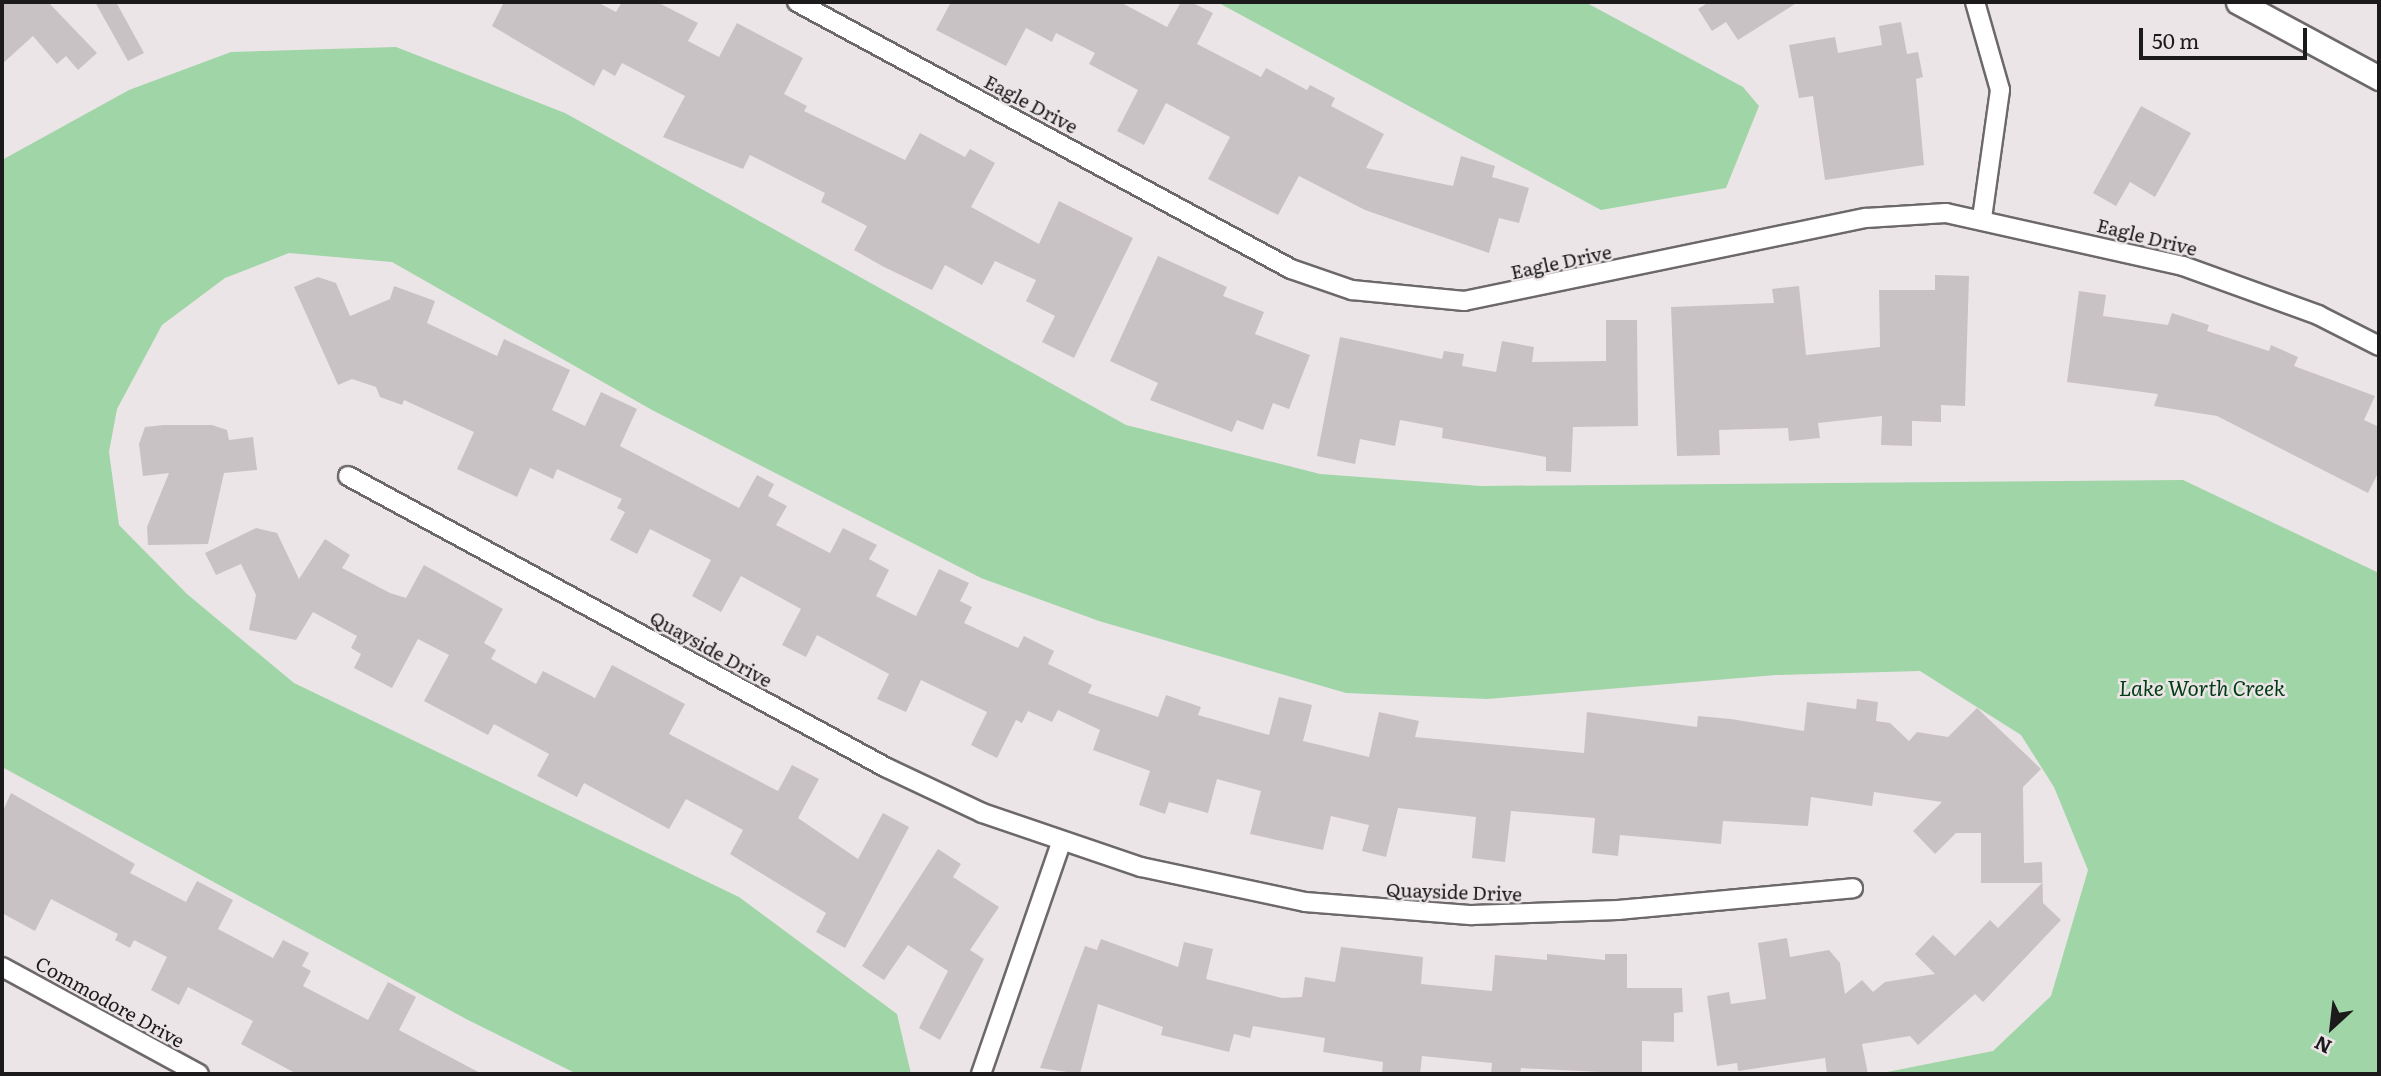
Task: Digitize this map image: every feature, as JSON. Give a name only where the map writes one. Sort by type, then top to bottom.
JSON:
[{"type":"street","name":"Eagle Drive","points":[[797,2],[1292,269],[1384,297],[1464,301],[1513,294],[1866,218],[1906,213],[1982,218],[2183,266],[2318,315],[2379,346]]},
{"type":"street","points":[[1975,2],[1995,56],[2000,90],[1982,218]]},
{"type":"street","points":[[2238,2],[2379,78]]},
{"type":"street","name":"Quayside Drive","points":[[348,476],[887,768],[1061,843],[1222,887],[1388,911],[1535,915],[1853,888]]},
{"type":"street","points":[[981,1074],[1061,843]]},
{"type":"street","name":"Commodore Drive","points":[[2,967],[199,1074]]},
{"type":"water","points":[[1217,2],[1585,2],[1743,87],[1759,106],[1726,188],[1601,210]]},
{"type":"water","name":"Lake Worth Creek","points":[[396,47],[565,113],[1126,425],[1320,474],[1481,486],[2183,480],[2379,573],[2379,1074],[1877,1074],[1993,1051],[2051,996],[2088,870],[2054,787],[2021,735],[1920,671],[1776,675],[1487,699],[1346,693],[1099,621],[981,578],[652,410],[392,262],[289,253],[225,278],[162,325],[117,409],[109,452],[119,525],[187,594],[294,683],[739,897],[897,1014],[911,1074],[577,1074],[468,1020],[2,767],[2,160],[129,90],[231,52]]},
{"type":"building","points":[[2,2],[48,2],[97,53],[78,70],[66,56],[57,64],[33,36],[2,64]]},
{"type":"building","points":[[95,2],[116,2],[144,53],[128,61]]},
{"type":"building","points":[[504,2],[597,2],[616,12],[622,2],[657,2],[698,23],[688,41],[719,57],[737,23],[803,58],[784,94],[807,106],[804,111],[905,160],[920,133],[965,157],[970,149],[995,163],[971,207],[1039,244],[1059,201],[1133,238],[1074,358],[1042,342],[1055,316],[1026,301],[1036,280],[995,261],[982,285],[945,265],[932,290],[884,267],[854,250],[867,226],[821,202],[825,193],[750,155],[743,169],[663,137],[685,96],[622,63],[615,76],[603,69],[594,86],[492,26]]},
{"type":"building","points":[[951,2],[1120,2],[1167,27],[1181,2],[1191,2],[1213,13],[1197,44],[1261,77],[1266,68],[1307,90],[1310,85],[1335,98],[1331,106],[1384,134],[1366,168],[1453,186],[1461,156],[1495,166],[1492,177],[1529,188],[1519,223],[1499,218],[1489,253],[1365,210],[1299,176],[1278,215],[1208,179],[1230,137],[1166,103],[1144,145],[1117,131],[1138,90],[1089,64],[1095,53],[1056,33],[1052,42],[1026,28],[1006,66],[936,30]]},
{"type":"building","points":[[1709,2],[1798,2],[1738,40],[1726,22],[1712,31],[1698,9]]},
{"type":"building","points":[[1901,22],[1907,54],[1918,52],[1923,77],[1916,79],[1924,165],[1825,180],[1813,96],[1799,98],[1789,45],[1835,37],[1838,53],[1882,45],[1879,26]]},
{"type":"building","points":[[2141,106],[2191,133],[2155,197],[2130,182],[2116,206],[2093,193]]},
{"type":"building","points":[[1158,256],[1227,287],[1223,296],[1264,312],[1255,334],[1310,355],[1289,409],[1273,403],[1263,430],[1237,420],[1232,432],[1150,400],[1158,383],[1110,361]]},
{"type":"building","points":[[1935,275],[1969,276],[1965,406],[1941,405],[1941,422],[1912,421],[1912,446],[1881,445],[1882,416],[1818,423],[1820,438],[1789,441],[1788,428],[1719,430],[1720,455],[1677,456],[1671,307],[1774,303],[1772,289],[1799,286],[1806,355],[1880,347],[1879,290],[1935,290]]},
{"type":"building","points":[[318,277],[336,283],[350,316],[390,299],[394,286],[435,301],[427,323],[497,356],[504,339],[570,370],[552,410],[585,426],[601,392],[637,409],[620,446],[739,508],[757,475],[774,484],[768,496],[787,506],[776,525],[830,553],[843,528],[877,545],[869,559],[889,570],[876,596],[916,616],[939,569],[969,583],[960,601],[972,607],[964,623],[1018,648],[1024,636],[1054,651],[1048,664],[1092,685],[1088,693],[1158,717],[1166,695],[1201,707],[1198,715],[1269,735],[1279,697],[1312,705],[1303,741],[1369,757],[1379,712],[1419,721],[1415,737],[1584,753],[1587,712],[1697,727],[1698,716],[1804,731],[1807,702],[1856,709],[1857,699],[1878,702],[1876,721],[1890,723],[1909,741],[1917,732],[1948,737],[1977,708],[2041,769],[2023,787],[2024,863],[2042,862],[2043,903],[2061,920],[1983,1002],[1975,994],[1918,1045],[1910,1036],[1862,1044],[1868,1074],[1827,1074],[1825,1058],[1738,1071],[1737,1063],[1717,1066],[1707,996],[1729,992],[1731,1004],[1766,999],[1758,943],[1787,938],[1790,957],[1829,950],[1840,963],[1845,994],[1862,980],[1873,992],[1885,982],[1935,974],[1915,954],[1933,935],[1955,956],[1990,920],[1998,928],[2042,883],[1981,883],[1981,833],[1956,833],[1935,854],[1913,831],[1942,802],[1874,792],[1872,806],[1811,797],[1808,826],[1723,821],[1721,844],[1620,835],[1618,856],[1592,853],[1595,818],[1511,811],[1505,862],[1472,858],[1476,817],[1398,808],[1386,857],[1362,851],[1369,825],[1331,816],[1323,850],[1250,834],[1261,791],[1217,779],[1208,813],[1169,802],[1165,814],[1139,805],[1150,771],[1093,750],[1100,730],[1058,710],[1052,722],[1028,711],[1022,723],[1016,720],[997,758],[971,745],[987,712],[921,680],[906,712],[877,699],[889,674],[817,635],[806,657],[782,645],[801,609],[741,576],[721,612],[692,596],[711,560],[650,529],[637,554],[610,540],[625,512],[617,508],[622,499],[557,469],[553,479],[530,468],[517,497],[457,469],[474,432],[404,400],[402,405],[380,397],[376,387],[352,379],[338,385],[294,287]]},
{"type":"building","points":[[2079,291],[2106,295],[2103,316],[2168,325],[2172,313],[2209,325],[2207,331],[2269,351],[2271,345],[2298,357],[2294,366],[2375,396],[2364,420],[2379,427],[2379,471],[2368,493],[2217,416],[2154,406],[2158,394],[2067,382]]},
{"type":"building","points":[[1606,320],[1637,320],[1638,426],[1573,427],[1571,472],[1546,471],[1546,457],[1442,438],[1443,428],[1400,420],[1395,446],[1360,439],[1355,464],[1317,456],[1340,337],[1442,359],[1444,351],[1464,354],[1462,366],[1496,372],[1502,341],[1534,347],[1532,362],[1606,361]]},
{"type":"building","points":[[212,425],[227,430],[229,440],[253,437],[257,470],[224,473],[208,544],[148,545],[147,527],[169,473],[143,476],[139,444],[145,427]]},
{"type":"building","points":[[256,528],[277,533],[299,579],[325,539],[350,555],[342,568],[390,593],[406,598],[424,565],[455,582],[503,609],[484,643],[496,650],[491,659],[536,684],[543,671],[595,698],[612,665],[685,704],[669,734],[778,791],[792,765],[819,779],[798,818],[858,859],[883,813],[909,827],[845,948],[816,932],[826,913],[730,854],[743,830],[686,799],[669,829],[584,783],[577,797],[537,776],[549,754],[494,724],[488,735],[424,701],[449,655],[418,639],[392,688],[354,668],[361,654],[351,648],[357,636],[313,612],[296,640],[249,630],[256,595],[241,564],[216,575],[205,553]]},
{"type":"building","points":[[11,793],[135,864],[130,873],[186,902],[197,881],[233,900],[218,929],[273,958],[283,940],[309,953],[302,966],[311,971],[303,986],[368,1020],[388,982],[416,997],[399,1030],[482,1074],[297,1074],[241,1044],[253,1021],[188,987],[179,1005],[151,990],[167,957],[134,940],[130,948],[115,940],[118,934],[51,899],[35,931],[2,913],[2,813]]},
{"type":"building","points":[[938,849],[961,864],[953,877],[999,907],[970,950],[984,959],[940,1040],[919,1028],[948,971],[908,945],[884,980],[862,966]]},
{"type":"building","points":[[1101,939],[1178,967],[1184,942],[1213,949],[1206,979],[1282,998],[1302,997],[1305,977],[1335,982],[1341,947],[1423,957],[1421,984],[1492,991],[1495,955],[1547,960],[1547,954],[1605,960],[1605,954],[1627,954],[1627,988],[1682,988],[1683,1012],[1674,1013],[1674,1042],[1642,1041],[1642,1074],[1521,1068],[1520,1074],[1491,1074],[1492,1063],[1422,1056],[1420,1074],[1382,1074],[1383,1062],[1323,1052],[1325,1038],[1253,1026],[1250,1038],[1234,1034],[1229,1052],[1161,1035],[1163,1027],[1098,1004],[1080,1074],[1040,1068],[1085,946],[1097,950]]}]
